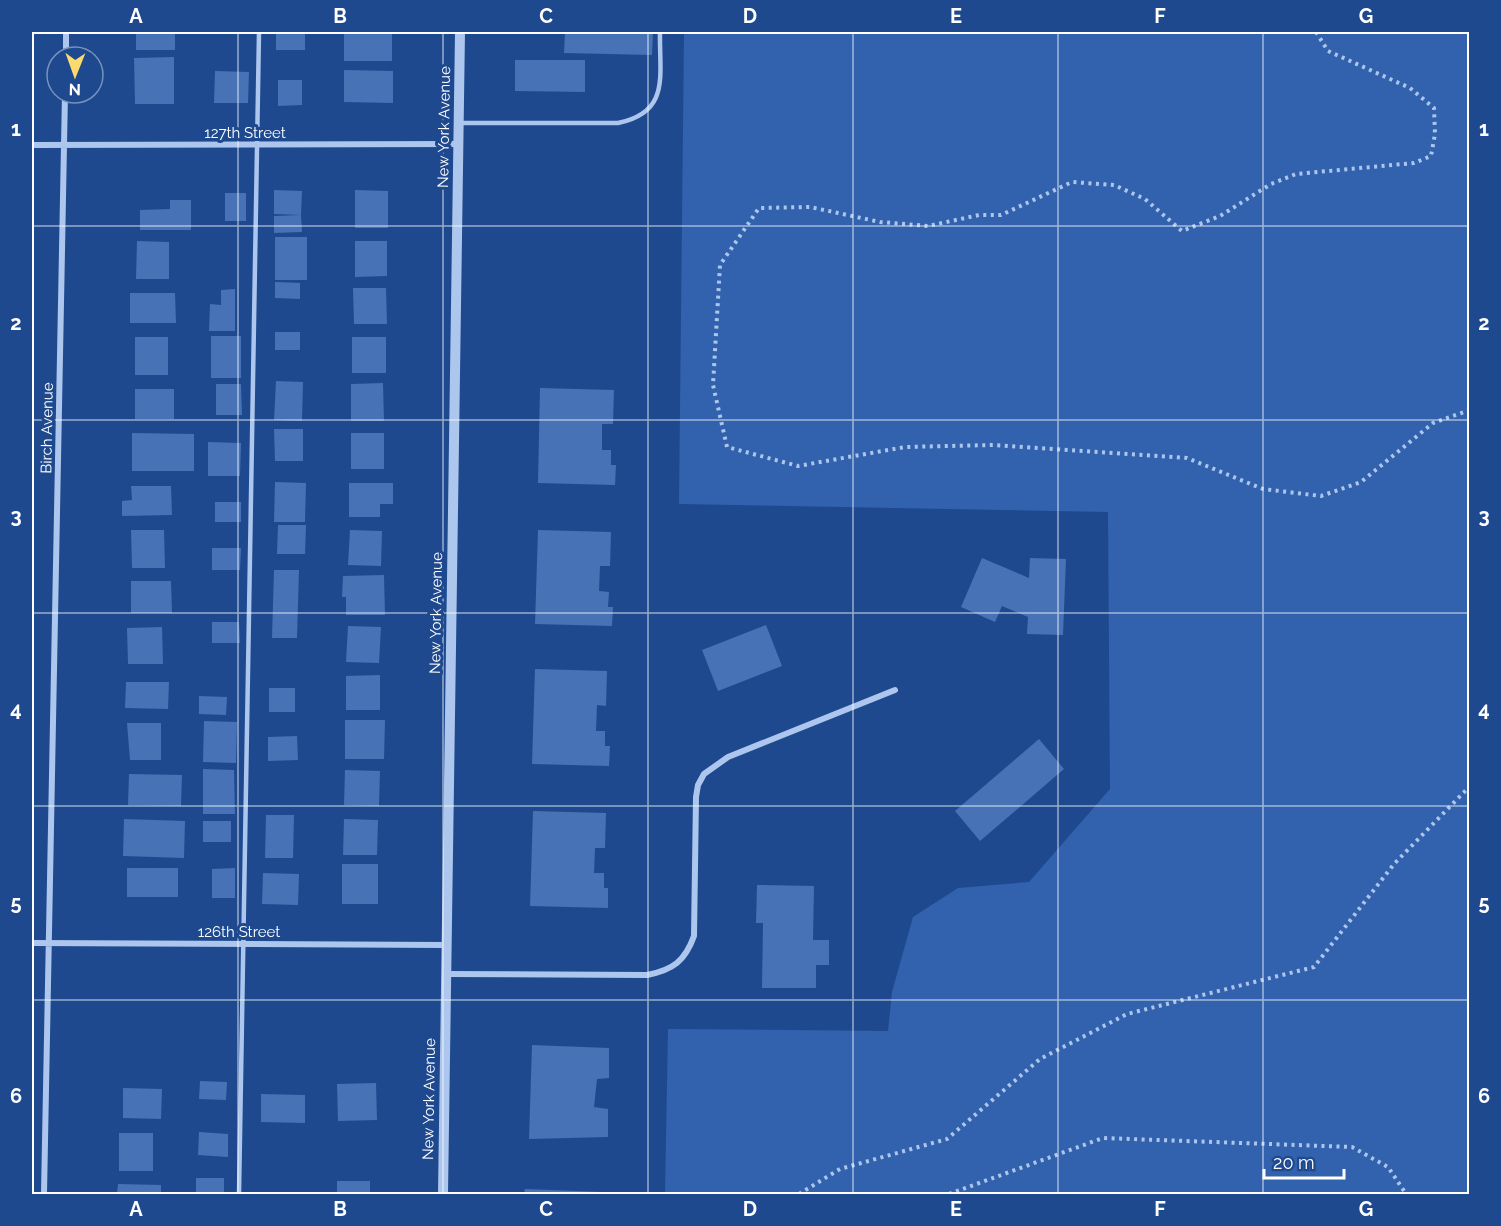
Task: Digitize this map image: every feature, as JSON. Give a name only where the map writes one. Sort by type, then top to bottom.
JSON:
[{"type":"street","name":"New York Avenue","points":[[443,1194],[460,32]]},
{"type":"street","name":"Birch Avenue","points":[[44,1194],[65,105]]},
{"type":"street","name":"127th Street","points":[[32,146],[458,144]]},
{"type":"street","points":[[445,974],[647,975],[667,971],[684,957],[694,936],[696,797],[698,785],[704,774],[728,757],[895,690]]},
{"type":"street","name":"126th Street","points":[[32,943],[446,945]]},
{"type":"lane","points":[[239,1194],[246,944],[259,32]]},
{"type":"lane","points":[[459,123],[618,123],[633,120],[648,112],[657,99],[660,32]]},
{"type":"path","points":[[1316,32],[1328,51],[1410,88],[1434,108],[1435,134],[1431,156],[1414,163],[1296,174],[1271,184],[1220,216],[1182,231],[1145,199],[1114,185],[1072,182],[1001,215],[979,215],[928,226],[880,222],[810,207],[759,208],[720,265],[713,385],[727,447],[798,466],[905,447],[1005,446],[1187,458],[1263,489],[1321,496],[1362,482],[1433,423],[1470,410]]},
{"type":"path","points":[[799,1194],[840,1169],[947,1139],[1040,1059],[1127,1014],[1314,967],[1394,864],[1470,786]]},
{"type":"path","points":[[949,1194],[1103,1138],[1352,1147],[1388,1167],[1406,1194]]},
{"type":"shaded area","points":[[684,32],[1469,32],[1469,1194],[665,1194],[668,1029],[888,1031],[892,992],[913,917],[958,888],[1029,882],[1110,789],[1108,512],[679,504]]},
{"type":"building","points":[[136,32],[175,32],[175,50],[136,50]]},
{"type":"building","points":[[276,32],[305,32],[305,50],[276,50]]},
{"type":"building","points":[[344,32],[392,32],[392,61],[344,61]]},
{"type":"building","points":[[565,32],[653,32],[652,55],[564,53]]},
{"type":"building","points":[[174,57],[174,104],[135,104],[134,58]]},
{"type":"building","points":[[515,60],[585,60],[585,92],[515,91]]},
{"type":"building","points":[[344,70],[393,71],[393,103],[344,102]]},
{"type":"building","points":[[215,71],[249,72],[248,103],[214,103]]},
{"type":"building","points":[[278,80],[302,80],[302,105],[278,106]]},
{"type":"building","points":[[274,190],[302,191],[301,215],[274,214]]},
{"type":"building","points":[[355,190],[388,191],[388,228],[355,228]]},
{"type":"building","points":[[225,193],[246,193],[246,221],[225,221]]},
{"type":"building","points":[[170,200],[191,200],[191,230],[140,230],[140,210],[170,209]]},
{"type":"building","points":[[301,215],[302,232],[274,233],[274,216]]},
{"type":"building","points":[[275,237],[307,237],[307,280],[275,280]]},
{"type":"building","points":[[137,241],[169,242],[169,279],[136,279]]},
{"type":"building","points":[[355,241],[387,241],[387,276],[355,277]]},
{"type":"building","points":[[275,282],[300,283],[300,299],[275,298]]},
{"type":"building","points":[[353,288],[386,288],[387,324],[354,324]]},
{"type":"building","points":[[235,289],[235,331],[209,331],[210,304],[221,305],[221,290]]},
{"type":"building","points":[[130,293],[175,293],[176,323],[130,323]]},
{"type":"building","points":[[275,332],[300,332],[300,350],[275,350]]},
{"type":"building","points":[[211,336],[241,336],[241,378],[211,378]]},
{"type":"building","points":[[135,337],[168,337],[168,375],[135,375]]},
{"type":"building","points":[[352,337],[386,337],[386,373],[352,373]]},
{"type":"building","points":[[276,381],[303,382],[302,421],[274,420]]},
{"type":"building","points":[[383,383],[384,421],[351,421],[351,384]]},
{"type":"building","points":[[216,384],[241,384],[242,415],[216,415]]},
{"type":"building","points":[[540,388],[614,390],[613,424],[602,424],[602,450],[611,450],[611,465],[616,465],[615,485],[538,483]]},
{"type":"building","points":[[135,389],[174,389],[174,419],[135,419]]},
{"type":"building","points":[[274,429],[303,429],[303,461],[275,461]]},
{"type":"building","points":[[132,433],[194,434],[194,471],[132,471]]},
{"type":"building","points":[[351,433],[384,433],[384,469],[351,469]]},
{"type":"building","points":[[208,442],[241,443],[240,476],[208,476]]},
{"type":"building","points":[[275,482],[306,483],[305,522],[274,522]]},
{"type":"building","points":[[349,483],[393,483],[393,504],[380,504],[380,517],[349,517]]},
{"type":"building","points":[[131,486],[171,486],[172,515],[122,516],[122,501],[132,500]]},
{"type":"building","points":[[215,502],[241,502],[241,522],[215,522]]},
{"type":"building","points":[[278,525],[306,525],[305,554],[277,554]]},
{"type":"building","points":[[131,530],[164,530],[165,568],[132,568]]},
{"type":"building","points":[[350,530],[382,531],[381,566],[348,565]]},
{"type":"building","points":[[538,530],[611,532],[610,566],[600,566],[599,591],[609,592],[608,607],[613,607],[612,626],[535,624]]},
{"type":"building","points":[[212,548],[241,548],[240,570],[212,570]]},
{"type":"building","points":[[982,558],[1029,578],[1030,558],[1066,559],[1063,635],[1027,634],[1028,617],[1002,606],[995,622],[961,607]]},
{"type":"building","points":[[274,570],[299,570],[297,638],[272,638]]},
{"type":"building","points":[[384,575],[385,615],[346,615],[346,597],[342,597],[343,576]]},
{"type":"building","points":[[131,581],[171,581],[172,613],[131,613]]},
{"type":"building","points":[[212,622],[239,622],[240,643],[212,643]]},
{"type":"building","points":[[766,625],[782,666],[718,691],[702,650]]},
{"type":"building","points":[[348,626],[381,627],[379,663],[346,662]]},
{"type":"building","points":[[162,627],[163,664],[128,664],[127,628]]},
{"type":"building","points":[[535,669],[607,671],[606,706],[597,705],[596,731],[605,731],[605,746],[610,746],[609,766],[532,764]]},
{"type":"building","points":[[380,675],[380,710],[346,710],[346,676]]},
{"type":"building","points":[[126,682],[169,682],[168,709],[125,708]]},
{"type":"building","points":[[269,688],[295,688],[295,712],[269,712]]},
{"type":"building","points":[[199,696],[227,697],[226,715],[199,714]]},
{"type":"building","points":[[345,720],[385,720],[384,759],[345,759]]},
{"type":"building","points":[[204,721],[237,722],[236,763],[203,762]]},
{"type":"building","points":[[127,723],[161,723],[161,760],[130,760]]},
{"type":"building","points":[[297,736],[298,760],[268,761],[268,737]]},
{"type":"building","points":[[1039,739],[1064,769],[980,841],[955,811]]},
{"type":"building","points":[[203,769],[234,770],[235,814],[203,814]]},
{"type":"building","points":[[345,770],[380,771],[379,806],[344,805]]},
{"type":"building","points":[[129,774],[182,775],[181,806],[128,805]]},
{"type":"building","points":[[533,811],[606,813],[605,848],[595,848],[594,873],[604,873],[604,888],[608,888],[608,908],[530,906]]},
{"type":"building","points":[[266,815],[294,815],[293,858],[265,858]]},
{"type":"building","points":[[124,819],[185,821],[184,858],[123,856]]},
{"type":"building","points":[[344,819],[378,820],[377,855],[343,855]]},
{"type":"building","points":[[203,821],[231,821],[231,842],[203,842]]},
{"type":"building","points":[[342,864],[378,864],[378,904],[342,904]]},
{"type":"building","points":[[127,868],[178,868],[178,897],[127,897]]},
{"type":"building","points":[[235,868],[235,898],[212,898],[212,869]]},
{"type":"building","points":[[263,873],[299,874],[298,905],[262,904]]},
{"type":"building","points":[[757,885],[814,886],[813,940],[829,940],[829,965],[816,965],[816,988],[762,988],[763,923],[756,923]]},
{"type":"building","points":[[532,1045],[609,1048],[609,1078],[597,1079],[594,1107],[608,1109],[608,1137],[529,1139]]},
{"type":"building","points":[[200,1081],[227,1082],[226,1100],[199,1099]]},
{"type":"building","points":[[376,1083],[377,1120],[338,1121],[337,1084]]},
{"type":"building","points":[[123,1088],[162,1089],[161,1119],[123,1118]]},
{"type":"building","points":[[261,1094],[305,1095],[305,1123],[261,1122]]},
{"type":"building","points":[[199,1132],[228,1134],[228,1157],[198,1155]]},
{"type":"building","points":[[119,1133],[153,1133],[153,1171],[119,1171]]},
{"type":"building","points":[[196,1178],[224,1178],[224,1194],[196,1194]]},
{"type":"building","points":[[337,1181],[370,1181],[370,1194],[337,1194]]},
{"type":"building","points":[[118,1184],[161,1185],[161,1194],[117,1194]]},
{"type":"building","points":[[525,1189],[602,1192],[602,1194],[524,1194]]}]
